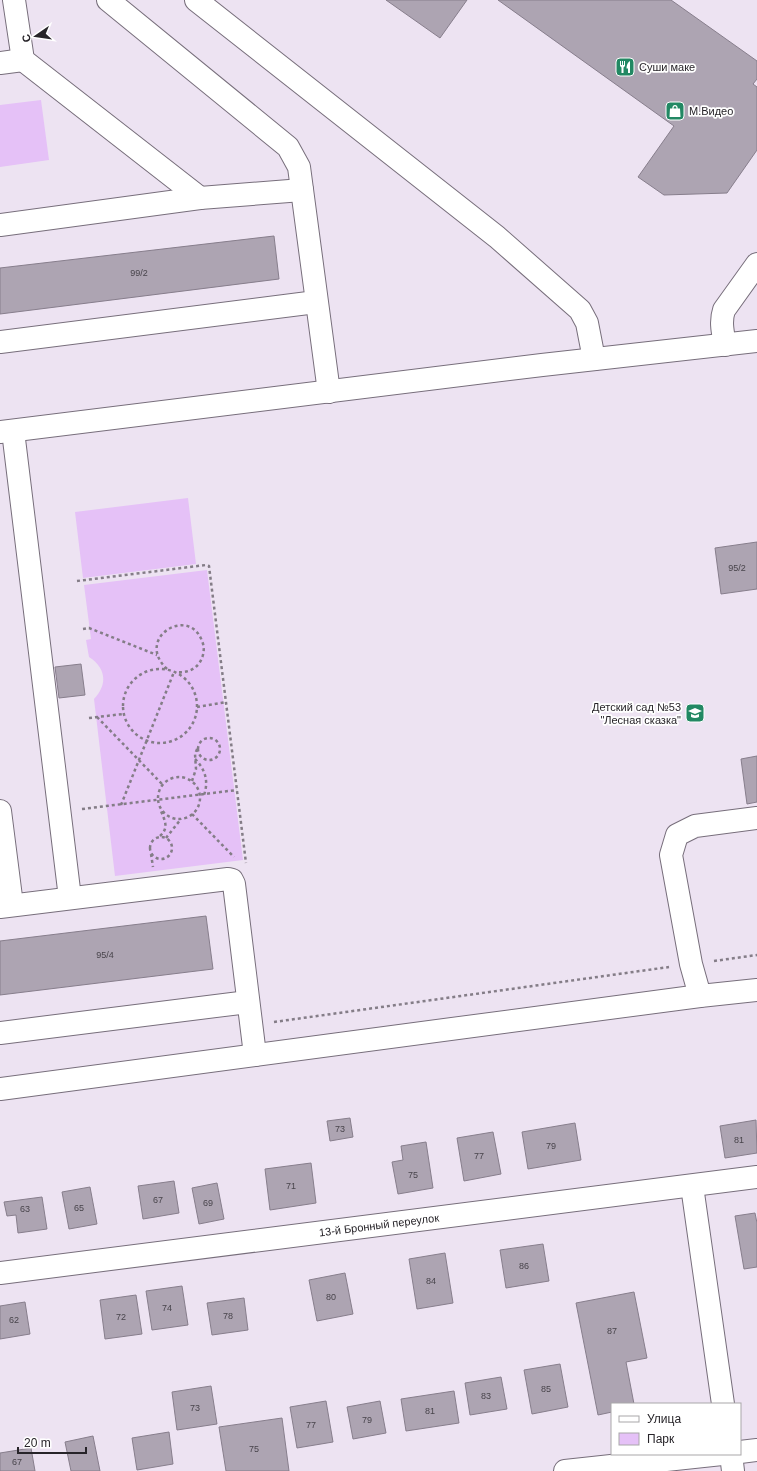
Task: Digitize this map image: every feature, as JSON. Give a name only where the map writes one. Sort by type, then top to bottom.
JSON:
[{"type":"street","points":[[14,0],[23,60],[200,198]]},
{"type":"street","points":[[108,0],[288,147],[299,167],[328,392]]},
{"type":"street","points":[[196,0],[497,237],[580,310],[587,323],[594,359]]},
{"type":"street","points":[[0,63],[23,60]]},
{"type":"street","points":[[0,225],[200,198],[302,190]]},
{"type":"street","points":[[726,345],[722,325],[724,310],[757,264]]},
{"type":"street","points":[[0,342],[316,302]]},
{"type":"street","points":[[70,898],[60,812],[6,431],[594,359],[757,341]]},
{"type":"street","points":[[0,811],[6,906],[228,879],[232,880],[234,884],[255,1055]]},
{"type":"street","points":[[700,996],[691,964],[671,856],[678,835],[695,826],[757,818]]},
{"type":"street","points":[[0,1089],[700,996],[757,990]]},
{"type":"street","points":[[0,1032],[248,1002]]},
{"type":"street","name":"13-й Бронный переулок","points":[[0,1273],[757,1177]]},
{"type":"street","points":[[692,1186],[724,1403]]},
{"type":"street","points":[[741,1452],[757,1450]]},
{"type":"street","points":[[565,1471],[713,1455]]},
{"type":"street","points":[[731,1455],[733,1471]]},
{"type":"path","points":[[77,581],[206,565],[209,566],[246,864]]},
{"type":"path","points":[[169,670],[160,661],[157,655],[157,643],[161,635],[168,628],[177,625],[186,626],[194,630],[201,637],[204,645],[204,655],[200,663],[193,670],[184,673],[156,668],[146,671],[136,676],[124,693],[122,704],[123,714],[127,724],[133,733],[152,743],[162,744],[173,741],[182,736],[190,728],[195,719],[197,707],[196,698],[192,688],[186,679],[175,672]]},
{"type":"path","points":[[83,629],[89,628],[157,655]]},
{"type":"path","points":[[121,805],[175,672]]},
{"type":"path","points":[[197,707],[226,702]]},
{"type":"path","points":[[89,718],[123,714]]},
{"type":"path","points":[[97,717],[162,784]]},
{"type":"path","points":[[192,781],[196,769],[195,754],[199,746],[202,741],[212,739],[217,742],[220,747],[217,757],[212,760],[206,760],[201,757],[199,746]]},
{"type":"path","points":[[195,759],[204,771],[207,788],[204,794]]},
{"type":"path","points":[[153,869],[150,850],[151,844],[154,839],[159,837],[166,830],[158,800],[158,792],[162,784],[168,779],[176,776],[185,777],[198,787],[200,803],[196,811],[181,819],[166,838]]},
{"type":"path","points":[[60,812],[237,790]]},
{"type":"path","points":[[160,808],[173,818],[181,819]]},
{"type":"path","points":[[192,814],[236,859]]},
{"type":"path","points":[[150,850],[157,858],[163,859],[172,852],[173,846],[170,841],[166,838],[159,837]]},
{"type":"path","points":[[252,1025],[757,955]]},
{"type":"green space","points":[[41,100],[49,160],[0,167],[0,105]]},
{"type":"green space","points":[[188,498],[196,564],[83,578],[75,512]]},
{"type":"green space","points":[[207,570],[243,860],[115,876],[94,699],[102,688],[103,676],[99,666],[89,657],[86,640],[91,639],[84,585]]},
{"type":"building","points":[[386,0],[467,0],[440,38]]},
{"type":"building","points":[[498,0],[671,0],[757,61],[757,79],[753,84],[757,87],[757,150],[727,193],[664,195],[638,177],[674,126]]},
{"type":"building","points":[[274,236],[279,279],[0,314],[0,268]]},
{"type":"building","points":[[757,542],[757,589],[721,594],[715,548]]},
{"type":"building","points":[[81,664],[85,695],[59,698],[55,667]]},
{"type":"building","points":[[757,756],[757,802],[747,804],[741,759]]},
{"type":"building","points":[[206,916],[213,969],[0,995],[0,941]]},
{"type":"building","points":[[350,1118],[353,1137],[330,1141],[327,1121]]},
{"type":"building","points":[[756,1120],[757,1153],[725,1158],[720,1126]]},
{"type":"building","points":[[575,1123],[581,1160],[528,1169],[522,1132]]},
{"type":"building","points":[[493,1132],[501,1174],[464,1181],[457,1138]]},
{"type":"building","points":[[426,1142],[433,1188],[398,1194],[392,1162],[403,1160],[401,1146]]},
{"type":"building","points":[[311,1163],[316,1203],[270,1210],[265,1169]]},
{"type":"building","points":[[174,1181],[179,1213],[143,1219],[138,1186]]},
{"type":"building","points":[[217,1183],[224,1219],[199,1224],[192,1188]]},
{"type":"building","points":[[90,1187],[97,1224],[69,1229],[62,1192]]},
{"type":"building","points":[[42,1197],[47,1229],[18,1233],[16,1215],[7,1216],[4,1202]]},
{"type":"building","points":[[755,1213],[757,1223],[757,1267],[744,1269],[735,1216]]},
{"type":"building","points":[[543,1244],[549,1281],[506,1288],[500,1250]]},
{"type":"building","points":[[445,1253],[453,1303],[417,1309],[409,1259]]},
{"type":"building","points":[[345,1273],[353,1314],[317,1321],[309,1280]]},
{"type":"building","points":[[182,1286],[188,1325],[152,1330],[146,1291]]},
{"type":"building","points":[[634,1292],[647,1358],[626,1362],[634,1403],[611,1403],[611,1412],[598,1415],[576,1303]]},
{"type":"building","points":[[136,1295],[142,1334],[105,1339],[100,1300]]},
{"type":"building","points":[[244,1298],[248,1330],[212,1335],[207,1303]]},
{"type":"building","points":[[25,1302],[30,1334],[0,1339],[0,1306]]},
{"type":"building","points":[[560,1364],[568,1407],[532,1414],[524,1370]]},
{"type":"building","points":[[501,1377],[507,1409],[470,1415],[465,1383]]},
{"type":"building","points":[[211,1386],[217,1424],[177,1430],[172,1392]]},
{"type":"building","points":[[454,1391],[459,1423],[406,1431],[401,1399]]},
{"type":"building","points":[[326,1401],[333,1442],[297,1448],[290,1407]]},
{"type":"building","points":[[380,1401],[386,1433],[353,1439],[347,1407]]},
{"type":"building","points":[[282,1418],[289,1471],[226,1471],[219,1427]]},
{"type":"building","points":[[169,1432],[173,1464],[137,1470],[132,1438]]},
{"type":"building","points":[[93,1436],[100,1471],[71,1471],[65,1442]]},
{"type":"building","points":[[31,1448],[35,1471],[0,1471],[0,1453]]},
{"type":"place","name":"Суши маке","points":[[625,67]]},
{"type":"place","name":"М.Видео","points":[[675,111]]},
{"type":"place","name":"Детский сад №53 \"Лесная сказка\"","points":[[695,713]]}]
